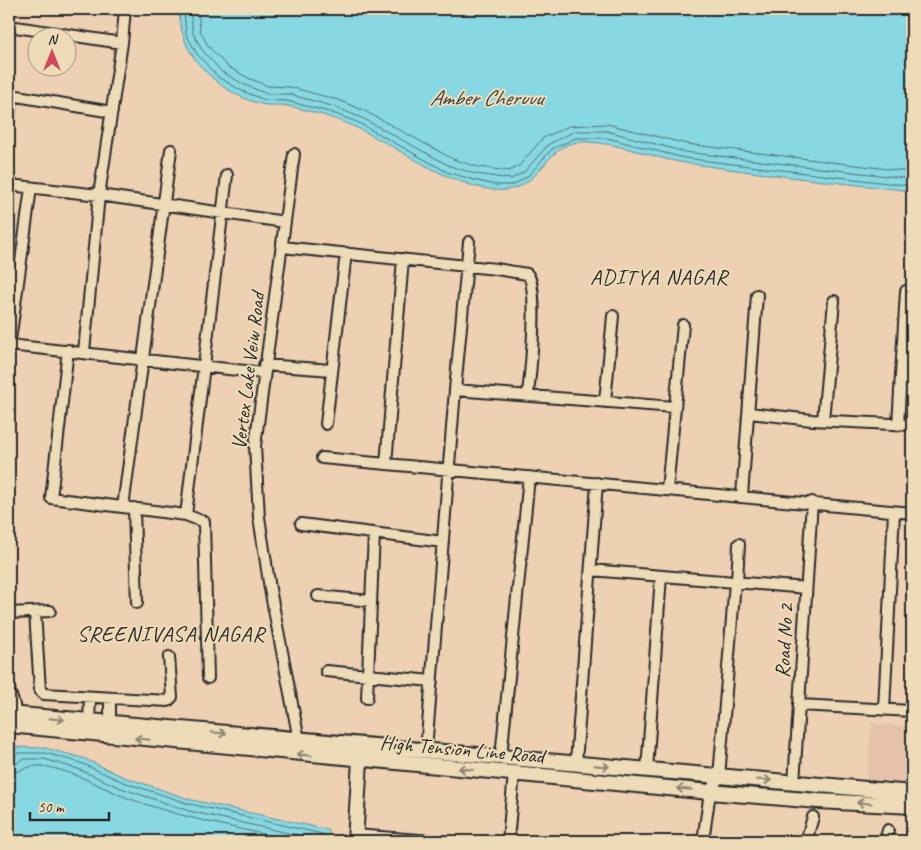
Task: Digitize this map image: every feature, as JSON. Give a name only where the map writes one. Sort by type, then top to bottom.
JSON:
[{"type":"main road","name":"High Tension Line Road","points":[[12,720],[89,722],[912,793]]},
{"type":"main road","name":"High Tension Line Road","points":[[12,720],[360,760],[710,792],[818,801],[912,806]]},
{"type":"main road","points":[[355,838],[360,760]]},
{"type":"street","points":[[84,352],[99,195],[122,43],[125,9]]},
{"type":"street","points":[[9,26],[122,43]]},
{"type":"street","points":[[9,120],[11,95],[112,112]]},
{"type":"street","points":[[123,507],[171,150]]},
{"type":"street","name":"Vertex Lake Veiw Road","points":[[294,154],[255,446],[259,517],[270,590],[299,740]]},
{"type":"street","points":[[186,515],[227,175]]},
{"type":"street","points":[[9,185],[99,195],[285,222]]},
{"type":"street","points":[[31,188],[9,346],[144,358],[204,367],[332,370]]},
{"type":"street","points":[[426,750],[454,390],[469,242]]},
{"type":"street","points":[[282,248],[346,253],[525,273],[531,278],[534,322],[528,396]]},
{"type":"street","points":[[326,424],[346,253]]},
{"type":"street","points":[[386,464],[403,259]]},
{"type":"street","points":[[898,424],[906,292],[912,291]]},
{"type":"street","points":[[742,496],[757,295]]},
{"type":"street","points":[[823,420],[834,301]]},
{"type":"street","points":[[605,402],[613,316]]},
{"type":"street","points":[[667,490],[682,325]]},
{"type":"street","points":[[68,350],[51,498],[186,515],[204,522],[208,678]]},
{"type":"street","points":[[454,390],[674,407]]},
{"type":"street","points":[[749,413],[912,426]]},
{"type":"street","points":[[322,458],[812,502],[912,513]]},
{"type":"street","points":[[501,757],[529,477]]},
{"type":"street","points":[[576,763],[597,483]]},
{"type":"street","name":"Road No 2","points":[[794,783],[812,502]]},
{"type":"street","points":[[134,508],[137,603]]},
{"type":"street","points":[[884,709],[894,512]]},
{"type":"street","points":[[301,524],[443,542]]},
{"type":"street","points":[[367,698],[374,533]]},
{"type":"street","points":[[703,841],[710,792],[720,777],[739,544]]},
{"type":"street","points":[[591,570],[806,588]]},
{"type":"street","points":[[646,770],[661,576]]},
{"type":"street","points":[[318,596],[371,601]]},
{"type":"street","points":[[9,613],[50,611]]},
{"type":"street","points":[[35,612],[41,692],[44,694],[168,701],[172,697],[169,657]]},
{"type":"street","points":[[326,670],[432,680]]},
{"type":"street","points":[[9,690],[12,720]]},
{"type":"street","points":[[89,722],[90,698]]},
{"type":"street","points":[[110,699],[110,724]]},
{"type":"street","points":[[799,705],[912,711]]},
{"type":"street","points":[[508,841],[514,773]]},
{"type":"street","points":[[806,841],[813,817]]},
{"type":"street","points":[[885,841],[888,830]]},
{"type":"street","points":[[355,838],[432,841]]},
{"type":"shaded area","points":[[872,723],[912,727],[912,785],[866,781]]},
{"type":"water","name":"Amber Cheruvu","points":[[179,9],[912,9],[912,191],[673,161],[594,142],[580,142],[567,145],[557,151],[532,178],[522,185],[510,189],[494,190],[472,185],[451,178],[353,126],[299,108],[285,105],[260,104],[232,92],[220,84],[193,57],[182,30]]},
{"type":"water","points":[[12,747],[45,748],[83,758],[124,777],[192,800],[329,830],[328,841],[9,841],[9,769]]},
{"type":"district","name":"ADITYA NAGAR","points":[[659,276]]},
{"type":"district","name":"SREENIVASA NAGAR","points":[[171,633]]}]
